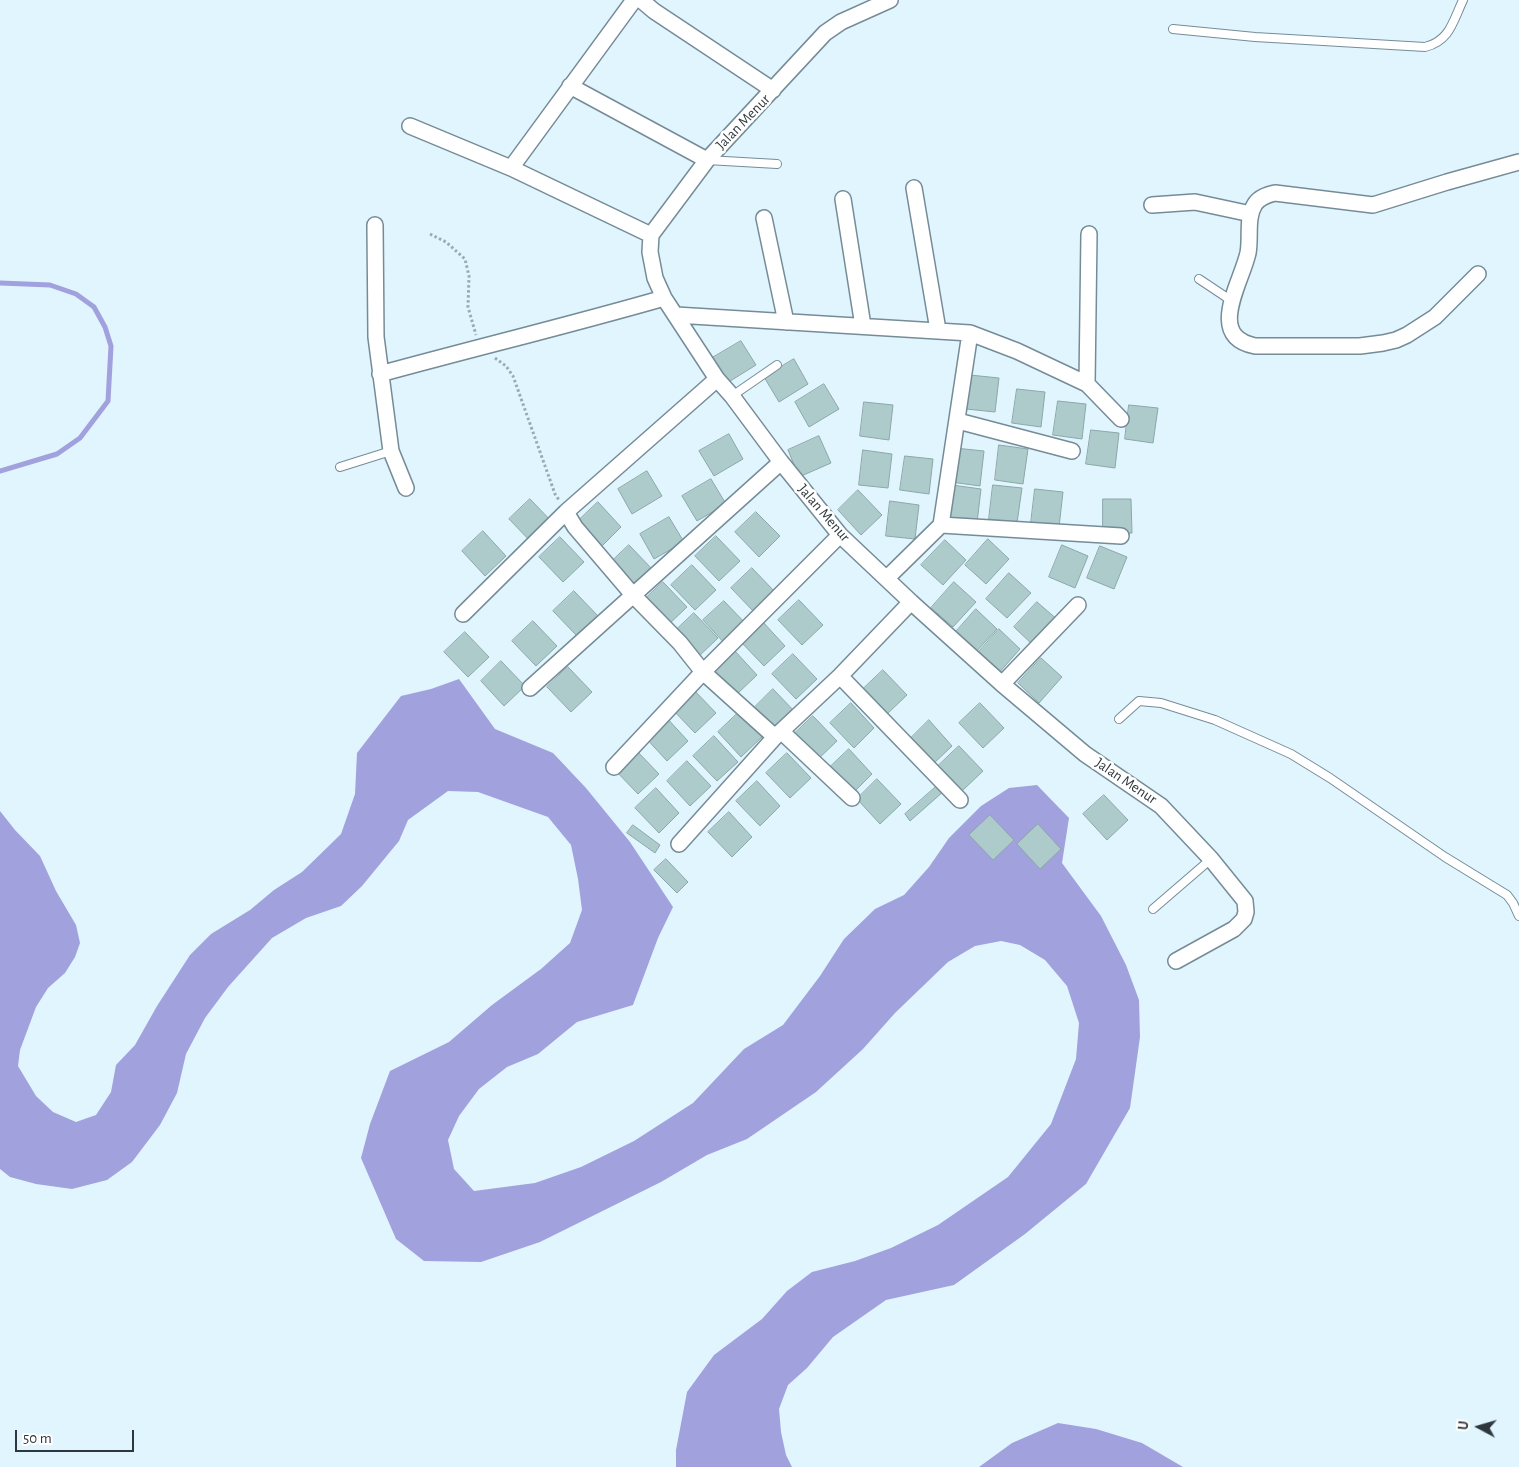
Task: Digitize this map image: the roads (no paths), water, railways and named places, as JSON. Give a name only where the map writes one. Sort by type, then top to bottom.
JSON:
[{"type":"street","points":[[511,168],[634,0]]},
{"type":"street","points":[[641,0],[654,11],[774,90]]},
{"type":"street","name":"Jalan Menur","points":[[890,0],[832,28],[707,160],[651,235],[654,278],[664,298],[717,379],[840,535],[1002,684],[1085,754],[1161,806],[1211,859],[1245,901],[1246,912],[1244,918],[1234,929],[1176,961]]},
{"type":"street","points":[[570,86],[707,160]]},
{"type":"street","points":[[410,126],[511,168],[651,235]]},
{"type":"street","points":[[1478,274],[1448,306],[1420,327],[1396,340],[1371,345],[1264,347],[1237,340],[1230,328],[1229,314],[1232,301],[1248,253],[1250,214],[1260,199],[1274,193],[1373,205],[1519,162]]},
{"type":"street","points":[[914,188],[938,330]]},
{"type":"street","points":[[843,199],[863,326]]},
{"type":"street","points":[[1152,205],[1195,202],[1250,214]]},
{"type":"street","points":[[764,218],[786,322]]},
{"type":"street","points":[[375,224],[376,337],[380,374],[390,451],[406,488]]},
{"type":"street","points":[[1087,384],[1088,234]]},
{"type":"street","points":[[380,374],[563,327],[664,298]]},
{"type":"street","points":[[676,315],[970,333],[1017,351],[1087,384],[1121,419]]},
{"type":"street","points":[[887,578],[942,525],[970,333]]},
{"type":"street","points":[[463,614],[566,512],[717,379]]},
{"type":"street","points":[[958,421],[1072,451]]},
{"type":"street","points":[[530,688],[781,462]]},
{"type":"street","points":[[566,512],[575,527],[633,596],[680,643],[703,672],[852,798]]},
{"type":"street","points":[[942,525],[1121,536]]},
{"type":"street","points":[[614,767],[703,672],[840,535]]},
{"type":"street","points":[[679,844],[778,735],[840,676],[911,602]]},
{"type":"street","points":[[1002,684],[1078,605]]},
{"type":"street","points":[[840,676],[960,800]]},
{"type":"lane","points":[[1173,29],[1255,37],[1425,47],[1433,45],[1447,34],[1463,0]]},
{"type":"lane","points":[[707,160],[777,164]]},
{"type":"lane","points":[[1200,279],[1232,301]]},
{"type":"lane","points":[[732,396],[777,365]]},
{"type":"lane","points":[[340,467],[390,451]]},
{"type":"lane","points":[[1119,719],[1139,701],[1161,703],[1215,720],[1291,754],[1330,778],[1445,857],[1507,895],[1519,916]]},
{"type":"lane","points":[[1153,909],[1211,859]]},
{"type":"water","points":[[459,679],[495,729],[553,753],[586,788],[630,842],[673,907],[658,938],[633,1005],[577,1022],[538,1054],[507,1067],[479,1089],[459,1116],[448,1140],[454,1169],[474,1191],[535,1183],[581,1167],[634,1141],[693,1103],[744,1049],[783,1025],[820,976],[844,939],[875,909],[904,895],[929,867],[949,838],[981,806],[1009,788],[1037,785],[1069,818],[1062,863],[1101,916],[1126,965],[1139,1000],[1140,1037],[1130,1108],[1086,1184],[1025,1234],[954,1285],[886,1300],[833,1337],[807,1368],[788,1385],[779,1409],[786,1455],[792,1467],[676,1467],[676,1450],[687,1392],[714,1355],[762,1319],[787,1291],[812,1272],[855,1261],[891,1248],[938,1225],[1008,1177],[1051,1124],[1076,1059],[1079,1023],[1067,986],[1045,960],[1020,945],[1001,941],[975,946],[948,962],[895,1013],[863,1049],[816,1092],[747,1139],[707,1155],[661,1182],[540,1242],[481,1262],[424,1261],[396,1239],[361,1158],[370,1124],[390,1071],[449,1042],[492,1005],[541,969],[570,943],[582,910],[571,845],[548,817],[478,792],[448,791],[408,820],[399,841],[362,886],[341,906],[306,918],[272,938],[228,987],[205,1018],[186,1054],[177,1093],[160,1125],[132,1162],[107,1180],[72,1189],[36,1184],[10,1177],[0,1169],[0,811],[40,856],[56,891],[76,925],[80,943],[75,957],[65,973],[48,988],[36,1007],[20,1050],[18,1066],[36,1096],[53,1112],[76,1122],[96,1115],[111,1092],[116,1065],[135,1045],[157,1006],[190,955],[211,934],[250,910],[274,890],[302,872],[341,834],[355,794],[357,753],[401,696],[431,689]]},
{"type":"water","points":[[1058,1423],[1096,1429],[1142,1443],[1183,1467],[979,1467],[1012,1443]]},
{"type":"waterway","points":[[0,283],[50,285],[76,294],[94,307],[105,327],[111,346],[108,401],[80,438],[57,454],[0,471]]}]
